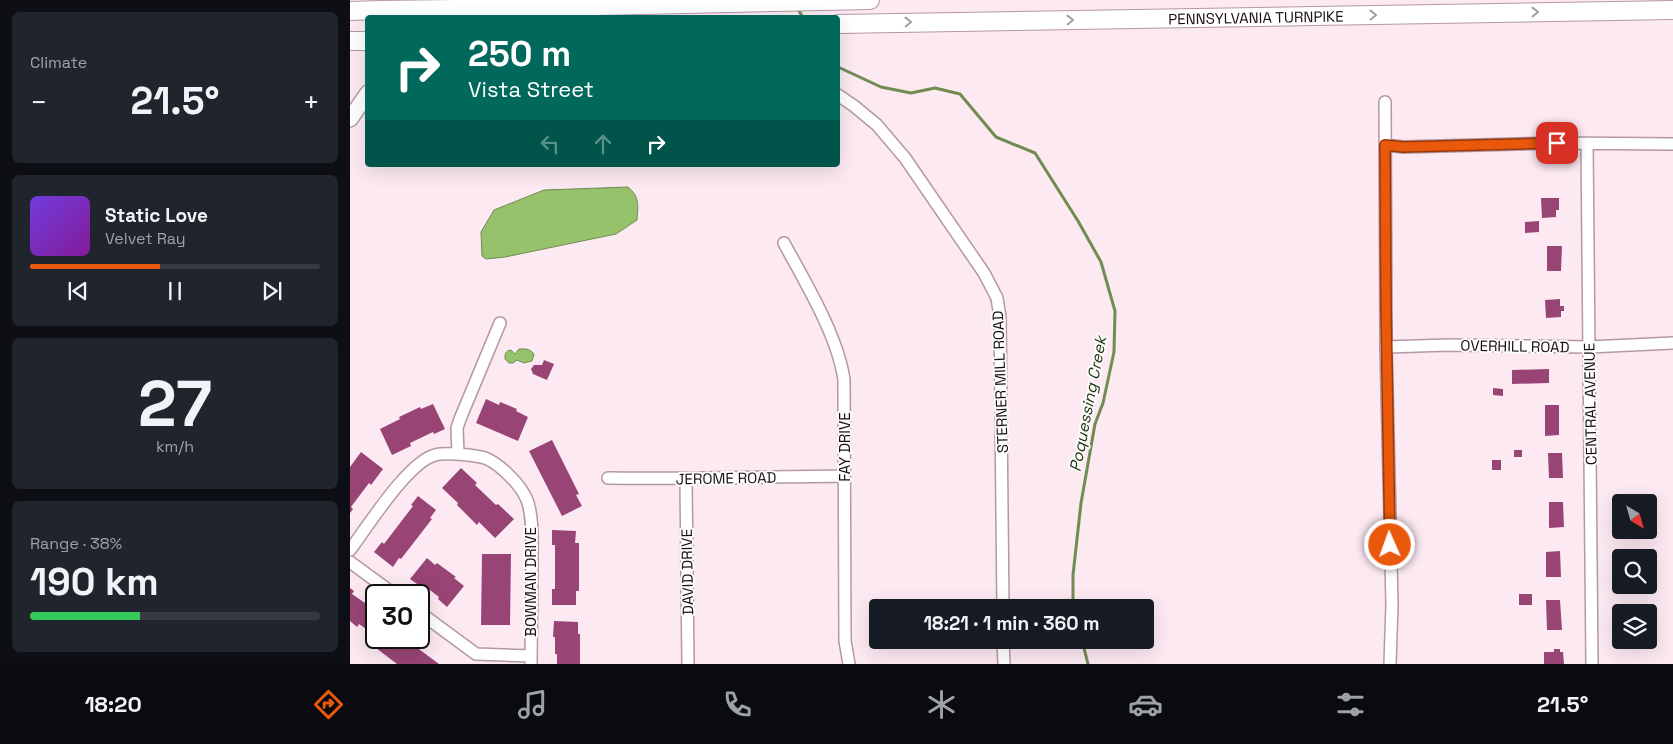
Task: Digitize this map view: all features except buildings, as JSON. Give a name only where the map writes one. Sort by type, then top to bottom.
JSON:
[{"type":"highway","points":[[350,10],[870,0]]},
{"type":"highway","name":"PENNSYLVANIA TURNPIKE","points":[[840,24],[1673,10]]},
{"type":"main road","points":[[415,15],[424,0]]},
{"type":"main road","points":[[350,119],[365,97]]},
{"type":"street","name":"STERNER MILL ROAD","points":[[840,96],[866,115],[897,146],[984,273],[997,298],[1000,317],[1003,599]]},
{"type":"street","points":[[1385,102],[1386,347],[1392,604],[1390,664]]},
{"type":"street","points":[[1385,145],[1403,147],[1557,143],[1673,144]]},
{"type":"street","name":"CENTRAL AVENUE","points":[[1587,144],[1592,664]]},
{"type":"street","name":"FAY DRIVE","points":[[784,243],[814,299],[842,367],[844,380],[845,641],[849,664]]},
{"type":"street","points":[[458,454],[457,428],[500,323]]},
{"type":"street","name":"OVERHILL ROAD","points":[[1386,347],[1448,345],[1589,347],[1673,343]]},
{"type":"street","name":"BOWMAN DRIVE","points":[[350,550],[408,472],[436,455],[458,454],[478,456],[492,461],[513,480],[527,500],[532,531],[531,660]]},
{"type":"street","name":"JEROME ROAD","points":[[608,478],[686,479],[844,476]]},
{"type":"street","name":"DAVID DRIVE","points":[[686,479],[688,664]]},
{"type":"street","points":[[350,562],[380,584]]},
{"type":"street","points":[[430,620],[476,654],[531,660]]},
{"type":"street","points":[[1003,649],[1004,664]]},
{"type":"shaded area","points":[[628,187],[635,194],[638,206],[637,220],[616,234],[505,257],[486,259],[482,256],[481,232],[494,210],[544,190]]},
{"type":"shaded area","points":[[519,349],[527,349],[532,352],[534,354],[532,361],[524,363],[517,360],[509,363],[505,359],[506,352],[511,350],[515,354]]},
{"type":"waterway","name":"Poquessing Creek","points":[[797,7],[801,15]]},
{"type":"waterway","name":"Poquessing Creek","points":[[840,68],[881,87],[911,93],[935,88],[960,94],[996,137],[1035,153],[1078,221],[1101,262],[1115,311],[1114,352],[1103,403],[1095,424],[1081,503],[1073,575],[1073,599]]},
{"type":"waterway","name":"Poquessing Creek","points":[[1084,649],[1088,664]]},
{"type":"route","points":[[1390,545],[1388,506],[1385,145],[1403,147],[1557,143]]}]
